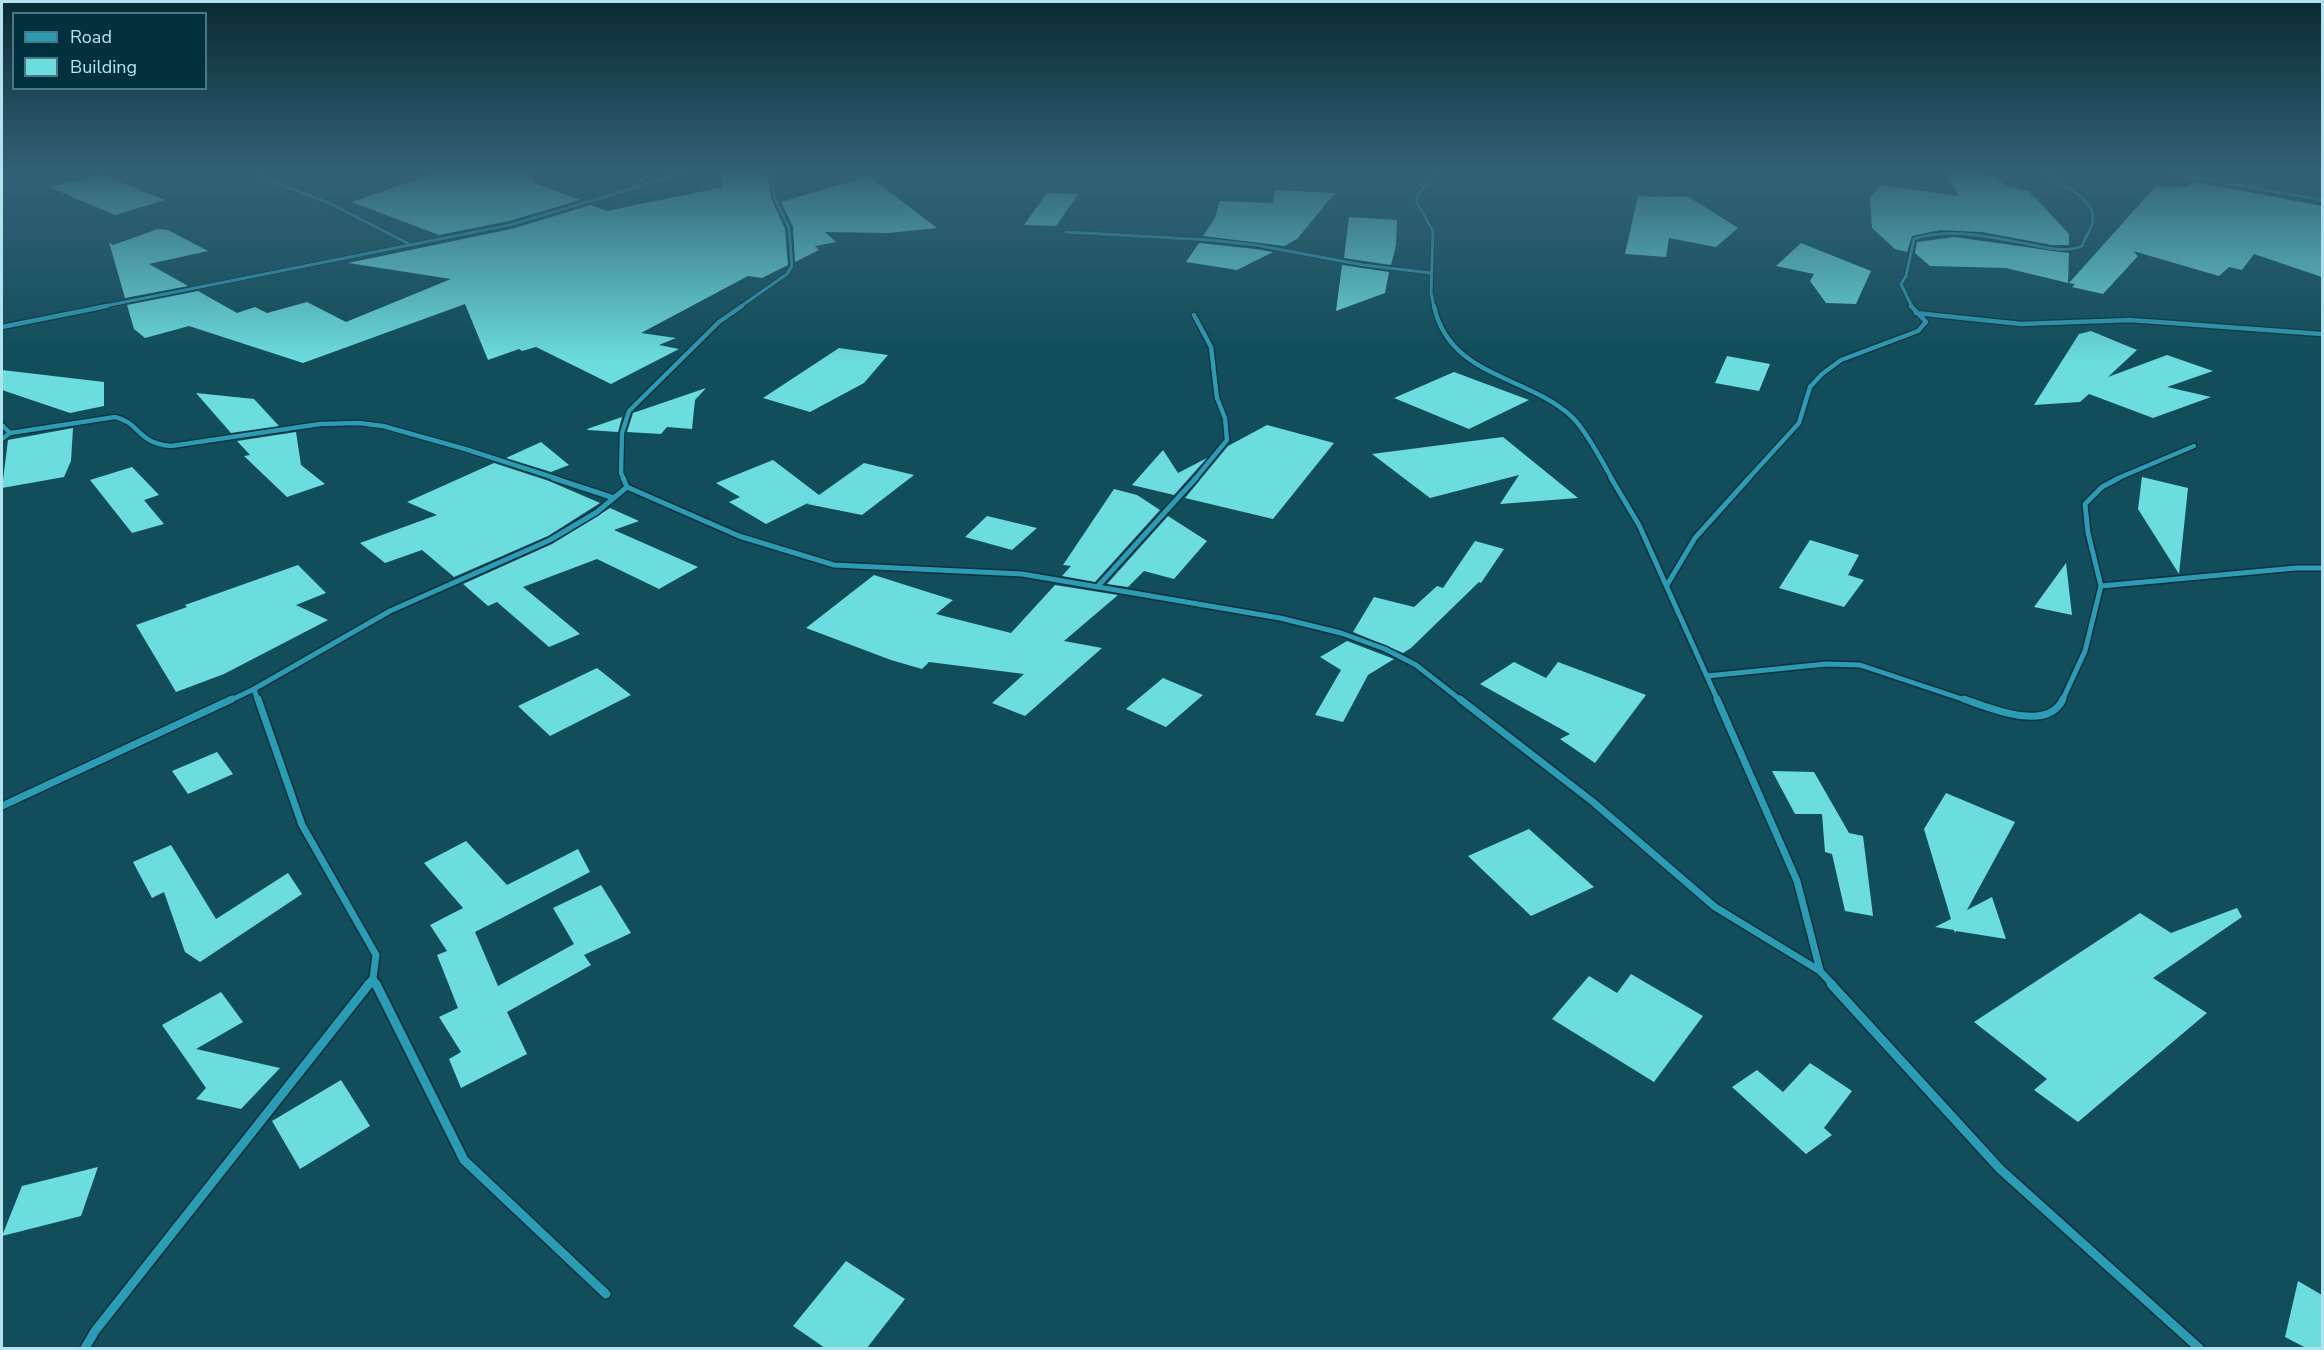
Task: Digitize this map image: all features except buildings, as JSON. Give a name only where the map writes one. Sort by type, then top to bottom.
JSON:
[{"type":"street","points":[[394,236],[412,245]]},
{"type":"street","points":[[2,327],[456,236]]},
{"type":"street","points":[[790,236],[792,266],[788,274],[719,322],[629,411],[622,433],[621,473],[627,487],[740,536],[834,565],[1022,574],[1098,586],[1280,618],[1341,633],[1385,649],[1416,665],[1593,802],[1715,908],[1820,971],[2000,1169],[2199,1348]]},
{"type":"street","points":[[1138,236],[1256,245],[1363,265],[1431,273]]},
{"type":"street","points":[[1433,236],[1431,293],[1438,325],[1460,352],[1490,373],[1542,397],[1573,418],[1639,525],[1797,881],[1820,971]]},
{"type":"street","points":[[1667,585],[1695,538],[1799,423],[1810,387],[1821,374],[1841,360],[1918,331],[1926,322],[1916,313],[1903,294],[1901,284],[1906,276],[1914,239],[1922,236]]},
{"type":"street","points":[[1965,236],[2071,249],[2082,246],[2086,236]]},
{"type":"street","points":[[1916,313],[2022,324],[2130,320],[2322,334]]},
{"type":"street","points":[[1098,586],[1214,458],[1227,440],[1226,418],[1217,398],[1211,347],[1194,315]]},
{"type":"street","points":[[2,439],[10,433],[115,417],[128,420],[139,435],[153,445],[171,446],[320,424],[359,423],[383,426],[465,449],[614,498]]},
{"type":"street","points":[[2,425],[10,433]]},
{"type":"street","points":[[1707,676],[1815,665],[1860,665],[2003,712],[2039,718],[2060,706],[2073,679],[2085,651],[2101,586],[2088,532],[2085,504],[2102,487],[2126,474],[2194,446]]},
{"type":"street","points":[[2,806],[254,689],[390,611],[550,540],[597,512],[627,487]]},
{"type":"street","points":[[2101,586],[2322,568]]},
{"type":"street","points":[[254,689],[302,825],[376,954],[374,978],[464,1160],[606,1294]]},
{"type":"street","points":[[85,1348],[95,1331],[374,978]]}]
